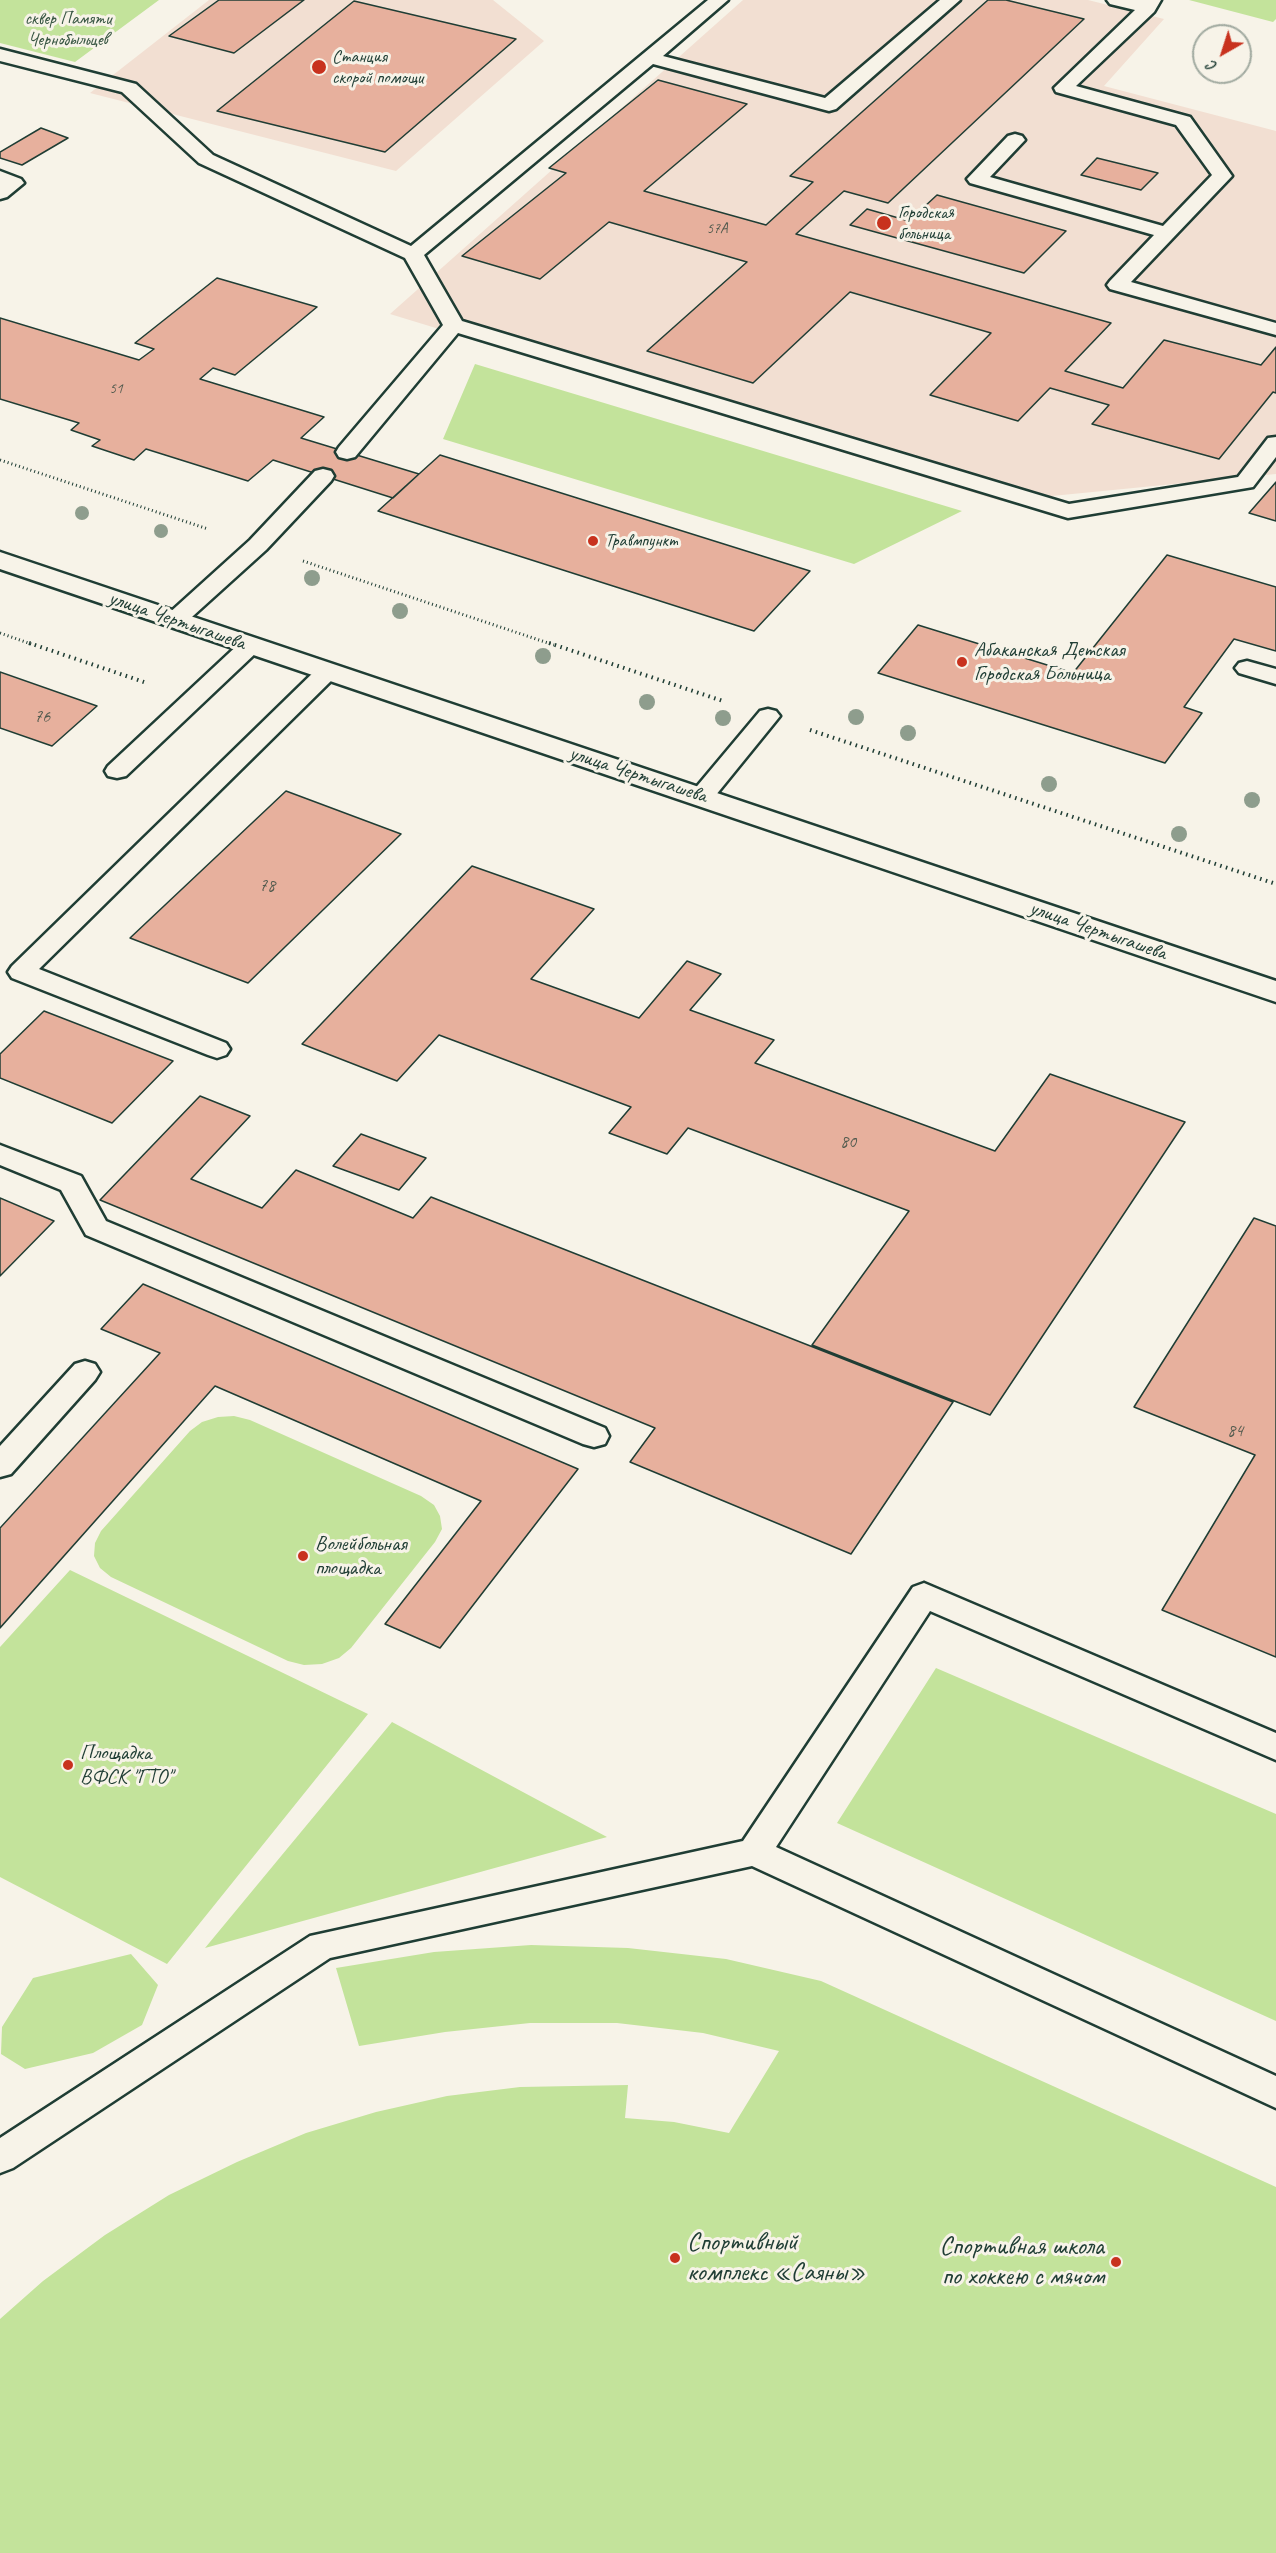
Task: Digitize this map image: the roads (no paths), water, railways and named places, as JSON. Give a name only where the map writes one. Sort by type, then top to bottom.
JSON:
[{"type":"street","name":"улица Чертыгашева","points":[[0,560],[1276,992]]},
{"type":"lane","points":[[413,254],[719,0]]},
{"type":"lane","points":[[651,58],[829,105],[951,0]]},
{"type":"lane","points":[[1116,0],[1150,4]]},
{"type":"lane","points":[[1150,4],[1063,88],[1183,121],[1222,176],[1117,285],[1276,329]]},
{"type":"lane","points":[[0,55],[129,88],[206,159],[413,254],[454,325],[1068,511],[1245,482],[1276,443]]},
{"type":"lane","points":[[1015,140],[977,179],[1167,233]]},
{"type":"lane","points":[[0,177],[14,183],[0,193]]},
{"type":"lane","points":[[347,452],[454,325]]},
{"type":"lane","points":[[175,620],[258,545],[323,476]]},
{"type":"lane","points":[[117,771],[250,646]]},
{"type":"lane","points":[[1246,668],[1276,677]]},
{"type":"lane","points":[[217,1050],[21,972],[327,672]]},
{"type":"lane","points":[[702,796],[768,716]]},
{"type":"lane","points":[[0,1154],[71,1183],[96,1228],[594,1436]]},
{"type":"lane","points":[[0,1466],[85,1372]]},
{"type":"lane","points":[[754,1852],[924,1595],[1276,1747]]},
{"type":"lane","points":[[0,2157],[322,1946],[754,1852],[1276,2093]]},
{"type":"place","name":"Станция скорой помощи","points":[[319,67]]},
{"type":"place","name":"Городская больница","points":[[884,223]]},
{"type":"place","name":"Травмпункт","points":[[593,541]]},
{"type":"place","name":"Абаканская Детская Городская Больница","points":[[962,662]]},
{"type":"place","name":"Волейбольная площадка","points":[[303,1556]]},
{"type":"place","name":"Площадка ВФСК \"ГТО\"","points":[[68,1765]]},
{"type":"place","name":"Спортивный комплекс «Саяны»","points":[[675,2258]]},
{"type":"place","name":"Спортивная школа по хоккею с мячом","points":[[1116,2262]]},
{"type":"park label","name":"сквер Памяти Чернобыльцев","points":[[68,29]]}]
